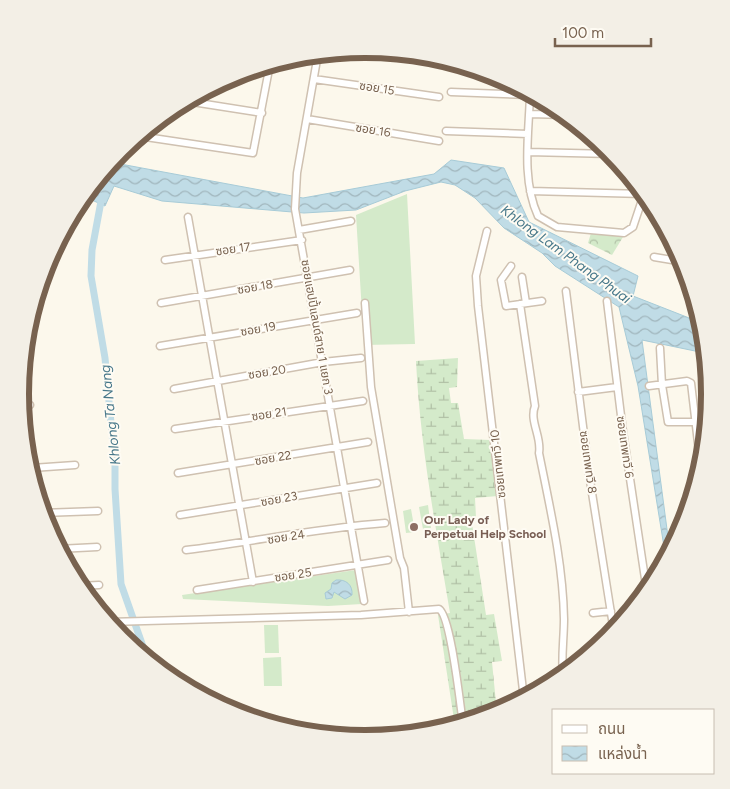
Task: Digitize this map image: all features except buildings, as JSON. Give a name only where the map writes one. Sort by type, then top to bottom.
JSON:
[{"type":"street","name":"ซอยแฮปปี้แลนด์สาย 1 แยก 3","points":[[317,62],[295,186],[298,226],[309,278],[364,601]]},
{"type":"street","points":[[149,137],[253,153],[269,73]]},
{"type":"street","name":"ซอย 15","points":[[314,79],[439,97]]},
{"type":"street","points":[[451,92],[515,94]]},
{"type":"street","points":[[530,101],[528,134],[530,191],[538,216],[546,222],[557,226],[624,233],[633,227],[641,203]]},
{"type":"street","points":[[197,103],[262,113]]},
{"type":"street","points":[[530,114],[551,115]]},
{"type":"street","name":"ซอย 16","points":[[307,119],[439,141]]},
{"type":"street","points":[[446,131],[528,134]]},
{"type":"street","points":[[528,152],[599,154]]},
{"type":"street","points":[[530,191],[635,194]]},
{"type":"street","points":[[188,217],[253,582]]},
{"type":"street","points":[[298,226],[351,221]]},
{"type":"street","name":"ซอยเทพทวี 10","points":[[487,231],[476,276],[478,306],[523,691]]},
{"type":"street","name":"ซอย 17","points":[[165,260],[302,240]]},
{"type":"street","points":[[654,257],[673,260]]},
{"type":"street","points":[[511,266],[501,280],[506,306],[542,301]]},
{"type":"street","name":"ซอย 18","points":[[161,303],[350,270]]},
{"type":"street","points":[[522,277],[523,304],[535,406],[533,412],[540,447],[539,453],[560,559],[564,621],[562,667]]},
{"type":"street","name":"ซอยเทพทวี 8","points":[[566,291],[578,392],[613,622]]},
{"type":"street","name":"ซอยเทพทวี 6","points":[[607,301],[617,387],[645,580]]},
{"type":"street","points":[[365,302],[371,387],[400,558],[404,568],[409,612]]},
{"type":"street","name":"ซอย 19","points":[[160,346],[356,313]]},
{"type":"street","points":[[660,348],[662,384],[668,423],[696,422]]},
{"type":"street","name":"ซอย 20","points":[[174,389],[323,362],[361,358]]},
{"type":"street","points":[[649,386],[687,381],[691,383],[698,439]]},
{"type":"street","points":[[578,392],[617,387]]},
{"type":"street","name":"ซอย 21","points":[[174,429],[330,404],[363,401]]},
{"type":"street","name":"ซอย 22","points":[[178,474],[368,442]]},
{"type":"street","points":[[37,470],[75,465]]},
{"type":"street","name":"ซอย 23","points":[[180,515],[377,483]]},
{"type":"street","points":[[50,512],[98,511]]},
{"type":"street","name":"ซอย 24","points":[[186,550],[385,523]]},
{"type":"street","points":[[66,549],[96,547]]},
{"type":"street","name":"ซอย 25","points":[[197,590],[388,560]]},
{"type":"street","points":[[88,586],[99,585]]},
{"type":"street","points":[[118,622],[409,612],[439,609],[445,614],[462,716]]},
{"type":"street","points":[[593,613],[611,611]]},
{"type":"green space","points":[[407,194],[415,344],[364,345],[356,215]]},
{"type":"green space","points":[[591,233],[623,237],[612,255],[588,243]]},
{"type":"green space","points":[[458,358],[457,387],[449,388],[451,403],[458,403],[464,439],[491,440],[498,496],[475,498],[476,517],[471,517],[486,615],[494,614],[502,661],[492,662],[496,704],[454,718],[438,615],[450,613],[425,456],[416,361]]},
{"type":"green space","points":[[428,505],[431,528],[423,529],[419,507]]},
{"type":"green space","points":[[411,509],[415,532],[406,533],[403,511]]},
{"type":"green space","points":[[356,570],[362,604],[328,606],[183,599],[182,595]]},
{"type":"green space","points":[[264,625],[278,625],[279,653],[265,653]]},
{"type":"green space","points":[[281,657],[282,686],[264,686],[263,658]]},
{"type":"water","name":"Khlong Lam Phang Phuai","points":[[451,160],[504,168],[529,222],[638,276],[633,296],[693,319],[698,352],[642,340],[668,540],[664,548],[638,386],[619,307],[555,266],[542,253],[504,228],[475,198],[455,185],[441,182],[405,191],[356,210],[304,213],[162,201],[114,186],[105,206],[91,200],[120,164],[303,198],[434,174]]},
{"type":"water","points":[[336,580],[348,583],[352,595],[345,599],[334,592],[332,598],[326,599],[325,593],[331,589],[332,583]]},
{"type":"waterway","name":"Khlong Ta Nang","points":[[102,196],[92,250],[91,276],[105,358],[115,466],[121,584],[143,647]]},
{"type":"place","name":"Our Lady of Perpetual Help School","points":[[414,527]]}]
